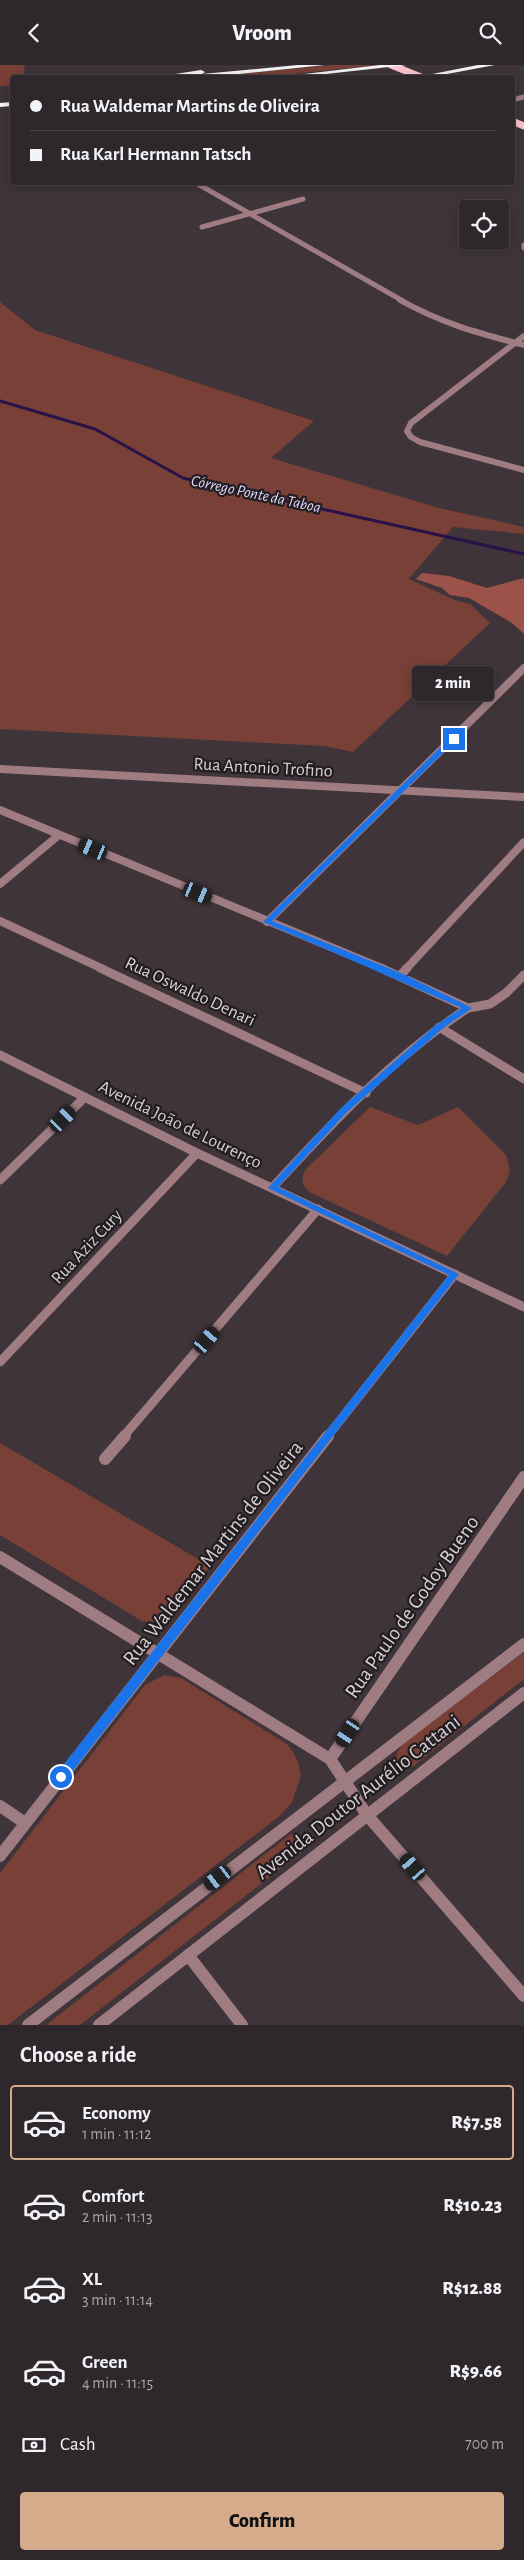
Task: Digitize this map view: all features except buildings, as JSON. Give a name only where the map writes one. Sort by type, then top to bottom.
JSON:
[{"type":"highway","points":[[174,75],[247,65]]},
{"type":"highway","points":[[214,75],[321,65]]},
{"type":"highway","points":[[297,75],[401,65]]},
{"type":"highway","points":[[433,75],[491,65]]},
{"type":"main road","points":[[391,65],[416,75]]},
{"type":"street","points":[[200,185],[427,315],[461,329],[524,345]]},
{"type":"street","points":[[202,227],[303,199]]},
{"type":"street","points":[[524,337],[411,423],[407,431],[411,437],[420,442],[524,470]]},
{"type":"street","points":[[267,922],[524,669]]},
{"type":"street","name":"Rua Antonio Trofino","points":[[0,769],[524,797]]},
{"type":"street","points":[[0,810],[400,976],[468,1008]]},
{"type":"street","points":[[0,884],[59,835]]},
{"type":"street","points":[[400,976],[524,842]]},
{"type":"street","name":"Rua Oswaldo Denari","points":[[0,921],[366,1093]]},
{"type":"street","points":[[272,1188],[343,1111],[366,1093],[439,1027],[468,1008],[490,1004],[506,993],[524,975]]},
{"type":"street","points":[[439,1027],[524,1079]]},
{"type":"street","name":"Avenida João de Lourenço","points":[[0,1055],[197,1153],[524,1307]]},
{"type":"street","points":[[0,1180],[86,1097]]},
{"type":"street","name":"Rua Aziz Cury","points":[[0,1362],[197,1153]]},
{"type":"street","points":[[106,1459],[318,1209]]},
{"type":"street","name":"Rua Waldemar Martins de Oliveira","points":[[0,1855],[455,1274]]},
{"type":"street","name":"Rua Paulo de Godoy Bueno","points":[[330,1759],[524,1477]]},
{"type":"street","points":[[0,1557],[330,1759],[367,1815],[524,1996]]},
{"type":"street","name":"Avenida Doutor Aurélio Cattani","points":[[28,2025],[344,1780],[524,1644]]},
{"type":"street","name":"Avenida Doutor Aurélio Cattani","points":[[99,2025],[524,1693]]},
{"type":"street","points":[[0,1806],[25,1823]]},
{"type":"street","points":[[188,1955],[242,2025]]},
{"type":"shaded area","points":[[0,65],[25,65],[23,75],[10,75],[10,86],[0,86]]},
{"type":"shaded area","points":[[333,65],[380,65],[281,75],[229,75]]},
{"type":"shaded area","points":[[0,302],[35,330],[314,421],[271,458],[439,508],[524,527],[524,534],[453,527],[409,579],[455,600],[470,604],[490,623],[353,752],[324,746],[0,729]]},
{"type":"shaded area","points":[[422,573],[449,576],[487,588],[524,578],[524,634],[512,623],[469,598],[450,595],[442,588],[416,579]]},
{"type":"shaded area","points":[[370,1107],[418,1125],[458,1107],[506,1155],[510,1171],[506,1182],[447,1256],[309,1192],[305,1187],[302,1178],[306,1169]]},
{"type":"shaded area","points":[[0,1443],[210,1566],[182,1605],[164,1619],[154,1622],[142,1621],[0,1535]]},
{"type":"shaded area","points":[[524,1652],[524,1679],[412,1767],[404,1767],[398,1763],[396,1755],[402,1745]]},
{"type":"shaded area","points":[[164,1675],[181,1678],[287,1744],[298,1762],[301,1776],[292,1802],[281,1815],[8,2025],[0,2025],[0,1873],[145,1685]]},
{"type":"shaded area","points":[[291,1834],[297,1835],[304,1841],[302,1852],[80,2025],[46,2025]]},
{"type":"waterway","name":"Córrego Ponte da Taboa","points":[[0,401],[95,429],[183,478],[524,554]]},
{"type":"route","points":[[61,1777],[455,1274],[272,1188],[343,1111],[366,1093],[439,1027],[468,1008],[400,976],[267,922],[454,739]]}]
